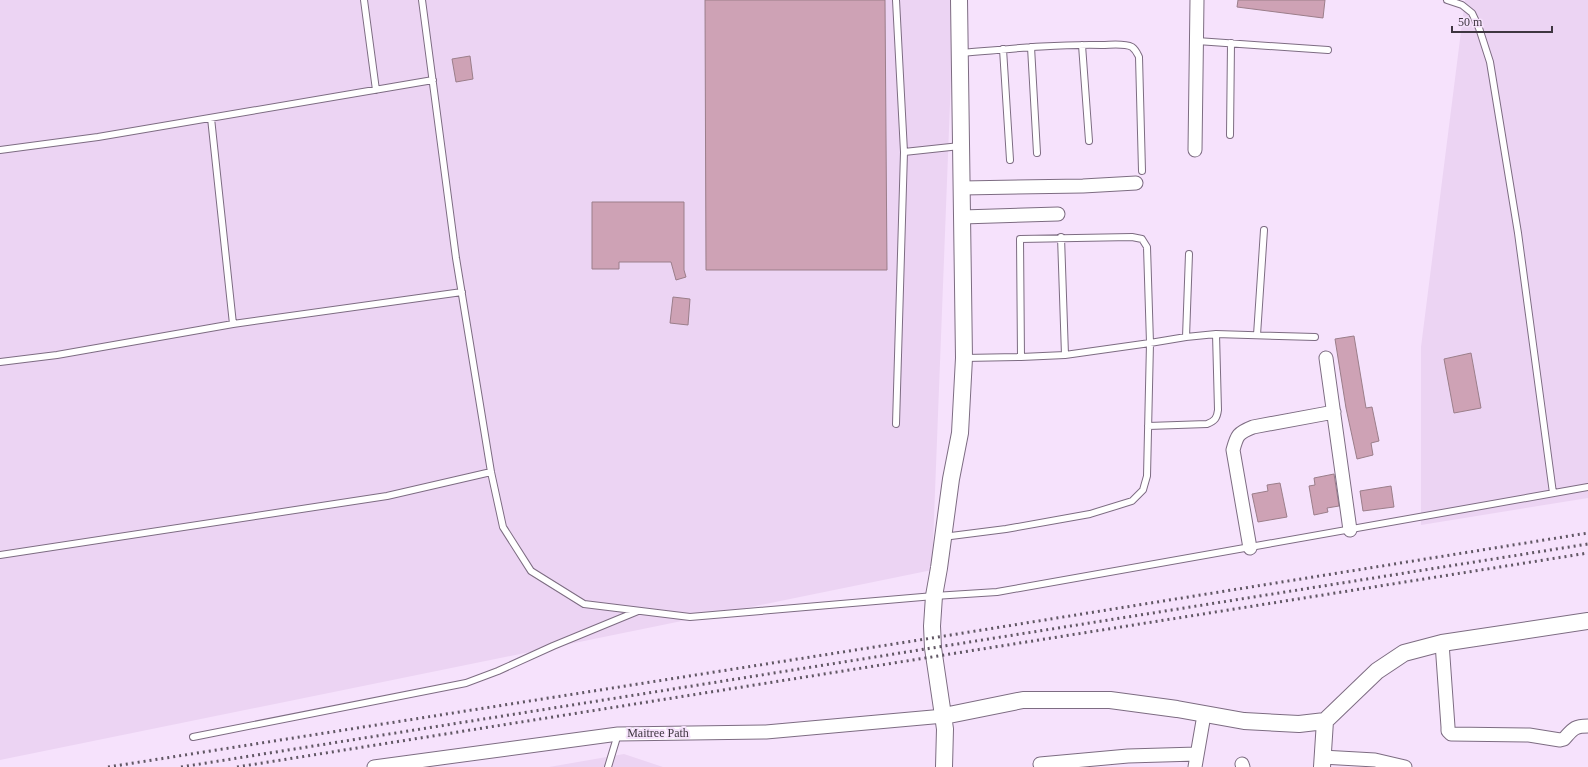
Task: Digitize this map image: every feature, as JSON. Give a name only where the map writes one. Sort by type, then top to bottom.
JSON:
[{"type":"street","points":[[944,767],[944,716],[932,638],[934,596],[944,537],[951,479],[960,433],[964,358],[959,0]]},
{"type":"street","points":[[1195,150],[1197,0]]},
{"type":"street","points":[[962,188],[1083,186],[1136,183]]},
{"type":"street","points":[[962,217],[1058,214]]},
{"type":"street","points":[[1326,358],[1350,530]]},
{"type":"street","points":[[1250,548],[1234,450],[1237,435],[1242,431],[1253,427],[1334,412]]},
{"type":"street","points":[[944,716],[1023,700],[1102,700],[1177,709],[1244,721],[1283,724],[1325,721],[1377,671],[1404,653],[1442,643],[1588,621]]},
{"type":"street","points":[[1442,643],[1449,733],[1529,735],[1560,740],[1564,739],[1574,728],[1588,726]]},
{"type":"street","points":[[1195,767],[1204,715]]},
{"type":"street","name":"Maitree Path","points":[[374,767],[439,763],[618,734],[766,732],[944,716]]},
{"type":"street","points":[[1325,721],[1322,762],[1375,760],[1405,767]]},
{"type":"street","points":[[1040,764],[1129,761],[1197,754]]},
{"type":"lane","points":[[364,0],[376,90]]},
{"type":"lane","points":[[422,0],[462,292],[491,472],[503,527],[531,571],[584,604],[690,617],[997,592],[1588,487]]},
{"type":"lane","points":[[896,0],[904,152],[896,424]]},
{"type":"lane","points":[[1447,0],[1462,5],[1472,13],[1479,28],[1490,62],[1518,234],[1552,493]]},
{"type":"lane","points":[[1197,41],[1328,50]]},
{"type":"lane","points":[[1230,135],[1231,43]]},
{"type":"lane","points":[[1082,45],[1089,141]]},
{"type":"lane","points":[[960,53],[1031,46],[1123,45],[1132,47],[1139,57],[1142,171]]},
{"type":"lane","points":[[1031,46],[1037,152]]},
{"type":"lane","points":[[1003,49],[1010,160]]},
{"type":"lane","points":[[0,150],[98,137],[433,80]]},
{"type":"lane","points":[[211,118],[233,324]]},
{"type":"lane","points":[[904,152],[962,145]]},
{"type":"lane","points":[[1257,335],[1264,230]]},
{"type":"lane","points":[[944,537],[1006,529],[1090,514],[1132,500],[1143,490],[1147,476],[1150,344],[1147,247],[1142,239],[1132,237],[1061,237],[1020,239],[1021,357]]},
{"type":"lane","points":[[1061,237],[1065,355]]},
{"type":"lane","points":[[1186,337],[1189,254]]},
{"type":"lane","points":[[0,362],[57,355],[233,324],[462,292]]},
{"type":"lane","points":[[964,358],[1065,355],[1216,334],[1315,337]]},
{"type":"lane","points":[[1148,426],[1207,424],[1214,422],[1217,417],[1218,410],[1216,334]]},
{"type":"lane","points":[[0,555],[387,496],[491,472]]},
{"type":"lane","points":[[193,737],[466,683],[498,671],[553,646],[639,611]]},
{"type":"lane","points":[[608,767],[618,734]]},
{"type":"shaded area","points":[[0,0],[954,0],[932,570],[0,760]]},
{"type":"shaded area","points":[[1465,0],[1588,0],[1588,498],[1421,525],[1421,347]]},
{"type":"shaded area","points":[[624,754],[663,767],[549,767]]},
{"type":"building","points":[[705,0],[885,0],[887,270],[706,270]]},
{"type":"building","points":[[1238,0],[1325,0],[1323,18],[1237,7]]},
{"type":"building","points":[[470,56],[473,79],[456,82],[452,59]]},
{"type":"building","points":[[592,202],[684,202],[684,270],[686,277],[676,280],[671,262],[619,262],[619,269],[592,269]]},
{"type":"building","points":[[673,297],[690,299],[688,325],[670,323]]},
{"type":"building","points":[[1354,336],[1366,408],[1372,407],[1379,441],[1371,443],[1373,455],[1357,459],[1346,408],[1335,339]]},
{"type":"building","points":[[1471,353],[1481,408],[1454,413],[1444,359]]},
{"type":"building","points":[[1334,474],[1339,506],[1327,508],[1328,512],[1314,515],[1309,486],[1315,485],[1314,478]]},
{"type":"building","points":[[1280,483],[1287,517],[1258,522],[1252,494],[1268,491],[1267,485]]},
{"type":"building","points":[[1391,486],[1394,507],[1363,511],[1360,491]]},
{"type":"railway","points":[[108,767],[932,638],[1588,533]]},
{"type":"railway","points":[[181,767],[1588,544]]},
{"type":"railway","points":[[237,767],[1588,553]]}]
